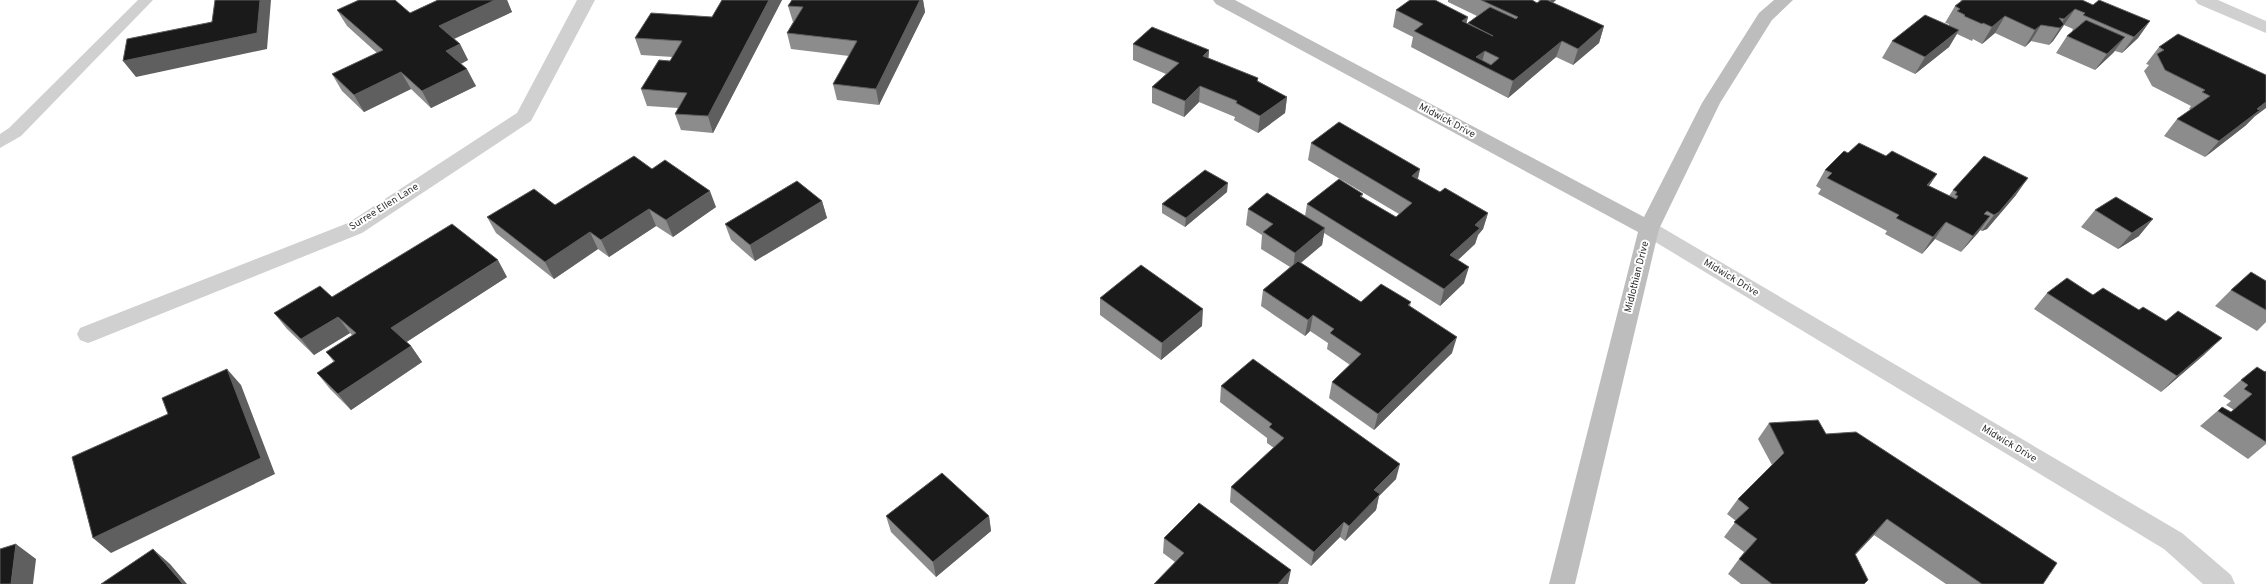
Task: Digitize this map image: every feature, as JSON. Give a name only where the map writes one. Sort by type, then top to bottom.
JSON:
[{"type":"street","name":"Surree Ellen Lane","points":[[88,334],[355,228],[524,116],[586,0]]},
{"type":"street","name":"Midwick Drive","points":[[1222,0],[1649,229],[2172,541],[2222,584]]},
{"type":"street","name":"Midlothian Drive","points":[[1562,584],[1649,229],[1711,102],[1765,17],[1784,0]]},
{"type":"street","points":[[2204,0],[2266,28]]},
{"type":"lane","points":[[0,142],[15,132],[146,0]]},
{"type":"building","points":[[215,0],[260,0],[257,33],[123,61],[127,39],[212,22]]},
{"type":"building","points":[[359,0],[395,0],[410,13],[438,0],[495,0],[439,26],[460,44],[446,51],[467,69],[422,91],[401,72],[354,95],[332,74],[383,50],[337,10]]},
{"type":"building","points":[[722,0],[769,0],[708,116],[675,114],[687,93],[641,89],[659,60],[670,61],[682,41],[635,38],[651,13],[712,17]]},
{"type":"building","points":[[792,0],[920,0],[876,89],[833,84],[857,41],[787,33],[803,7],[788,6]]},
{"type":"building","points":[[1410,0],[1435,0],[1468,17],[1462,21],[1493,36],[1468,23],[1490,7],[1516,19],[1518,17],[1481,0],[1532,0],[1537,3],[1541,0],[1547,0],[1604,26],[1578,49],[1562,41],[1513,81],[1414,31],[1423,24],[1396,10]],"holes":[[[1485,51],[1499,58],[1491,65],[1476,57]]]},
{"type":"building","points":[[1963,0],[2082,0],[2093,5],[2099,0],[2150,21],[2134,37],[2083,15],[2085,13],[2075,9],[2064,19],[2059,18],[2064,24],[2060,28],[2041,25],[2035,30],[2005,16],[1992,27],[1964,16],[1965,15],[1957,11],[1960,9],[1955,6]]},
{"type":"building","points":[[1925,15],[1959,30],[1925,57],[1892,41]]},
{"type":"building","points":[[2086,20],[2125,37],[2107,54],[2067,36]]},
{"type":"building","points":[[1152,27],[1209,50],[1203,56],[1258,78],[1257,81],[1287,97],[1260,116],[1236,103],[1237,101],[1200,86],[1185,101],[1152,87],[1179,63],[1133,44]]},
{"type":"building","points":[[2178,34],[2266,75],[2266,102],[2257,109],[2260,110],[2219,141],[2177,119],[2210,96],[2202,92],[2205,90],[2165,70],[2157,54],[2164,50],[2159,47]]},
{"type":"building","points":[[1339,122],[1420,169],[1412,176],[1440,192],[1445,188],[1488,213],[1475,225],[1480,228],[1450,255],[1469,267],[1444,289],[1307,204],[1339,179],[1363,194],[1360,196],[1396,217],[1412,203],[1311,143]]},
{"type":"building","points":[[1859,143],[1886,156],[1892,151],[1937,174],[1927,185],[1956,199],[1958,196],[1955,195],[1957,192],[1953,190],[1984,156],[2028,178],[1999,212],[1994,215],[1987,211],[1984,214],[1990,216],[1973,236],[1946,222],[1933,237],[1896,218],[1899,215],[1827,178],[1832,173],[1825,170],[1844,151],[1848,153]]},
{"type":"building","points":[[634,156],[652,169],[665,160],[710,191],[666,220],[649,209],[601,240],[590,232],[545,262],[487,217],[534,189],[555,205]]},
{"type":"building","points":[[1205,170],[1228,183],[1186,218],[1162,204]]},
{"type":"building","points":[[797,181],[822,201],[750,245],[725,224]]},
{"type":"building","points":[[1267,193],[1325,228],[1295,253],[1263,232],[1273,224],[1248,209]]},
{"type":"building","points":[[2116,197],[2153,219],[2132,233],[2095,210]]},
{"type":"building","points":[[452,224],[498,260],[391,328],[411,346],[338,394],[317,373],[335,361],[326,352],[356,333],[338,317],[301,339],[274,313],[320,286],[332,297]]},
{"type":"building","points":[[1298,261],[1361,302],[1381,284],[1411,302],[1408,305],[1457,337],[1378,414],[1332,382],[1361,354],[1330,333],[1334,329],[1313,315],[1308,320],[1263,290]]},
{"type":"building","points":[[1141,265],[1203,309],[1162,343],[1100,298]]},
{"type":"building","points":[[2251,272],[2266,281],[2266,310],[2231,290]]},
{"type":"building","points":[[2067,278],[2093,295],[2103,288],[2139,310],[2143,307],[2166,321],[2178,311],[2222,338],[2177,376],[2047,293]]},
{"type":"building","points":[[1253,359],[1400,464],[1374,490],[1380,494],[1349,526],[1344,522],[1314,552],[1231,487],[1284,438],[1269,427],[1272,424],[1221,386]]},
{"type":"building","points":[[2257,367],[2265,372],[2266,371],[2266,442],[2218,411],[2222,407],[2231,412],[2252,394],[2244,389],[2248,385],[2241,380]]},
{"type":"building","points":[[227,369],[261,458],[93,538],[72,457],[168,414],[162,398]]},
{"type":"building","points":[[1818,420],[1826,434],[1856,432],[2057,563],[2043,584],[1982,584],[1887,519],[1855,554],[1868,580],[1864,584],[1772,584],[1739,559],[1757,539],[1734,522],[1749,508],[1738,499],[1784,453],[1769,423]]},
{"type":"building","points":[[942,473],[989,516],[933,562],[886,516]]},
{"type":"building","points":[[1199,503],[1291,570],[1278,584],[1154,584],[1184,553],[1164,538]]},
{"type":"building","points":[[16,544],[11,584],[0,584],[0,549]]},
{"type":"building","points":[[153,549],[183,584],[101,584]]}]
